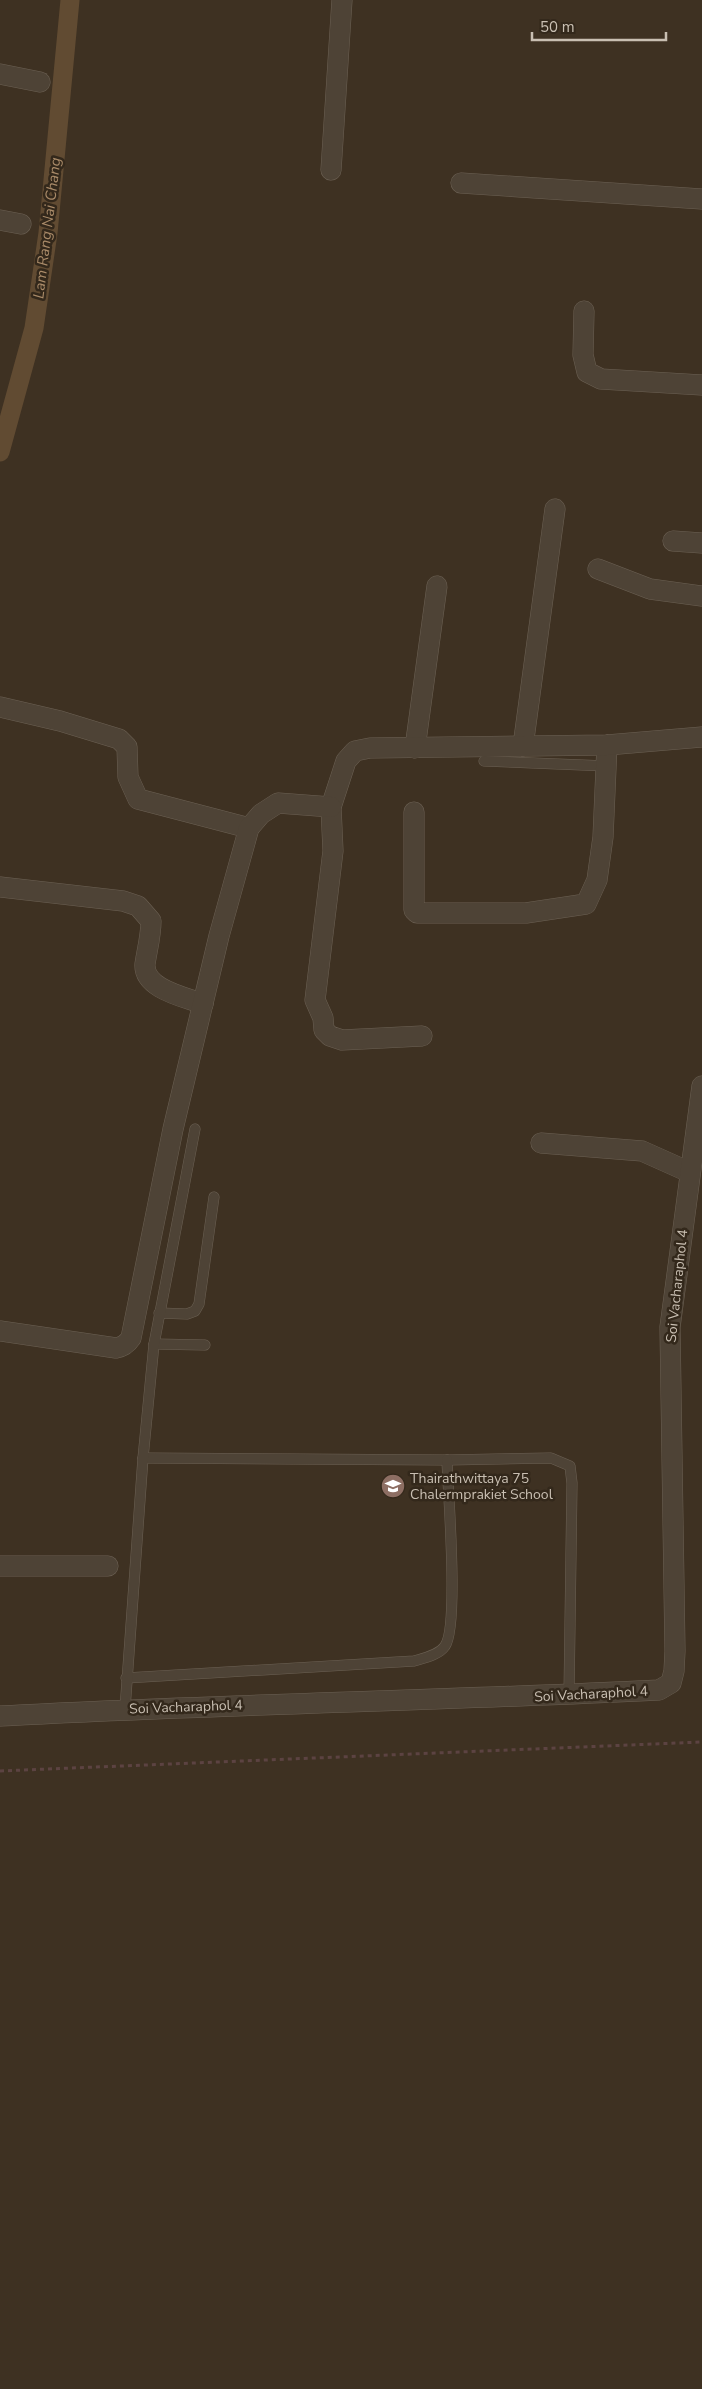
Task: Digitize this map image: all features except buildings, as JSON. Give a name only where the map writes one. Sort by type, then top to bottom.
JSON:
[{"type":"street","points":[[331,170],[342,0]]},
{"type":"street","points":[[0,74],[40,82]]},
{"type":"street","points":[[461,184],[702,199]]},
{"type":"street","points":[[0,220],[21,224]]},
{"type":"street","points":[[584,311],[583,355],[587,372],[601,379],[702,385]]},
{"type":"street","points":[[522,746],[555,509]]},
{"type":"street","points":[[674,541],[702,543]]},
{"type":"street","points":[[598,569],[650,589],[702,596]]},
{"type":"street","points":[[415,748],[437,586]]},
{"type":"street","points":[[0,707],[60,720],[119,739],[127,747],[128,776],[138,799],[249,828]]},
{"type":"street","points":[[422,1036],[342,1040],[330,1036],[324,1030],[323,1018],[315,1000],[333,850],[331,807],[346,761],[355,751],[370,748],[608,745],[702,737]]},
{"type":"street","points":[[414,812],[414,910],[417,913],[526,913],[586,904],[597,880],[608,745]]},
{"type":"street","points":[[0,1331],[116,1348],[128,1343],[131,1338],[173,1129],[219,936],[249,828],[262,814],[278,803],[331,807]]},
{"type":"street","points":[[0,887],[123,901],[138,906],[151,921],[151,937],[145,967],[148,979],[159,987],[203,1004]]},
{"type":"street","name":"Soi Vacharaphol 4","points":[[0,1716],[125,1709],[569,1695],[660,1690],[671,1683],[674,1671],[670,1326],[689,1172],[702,1086]]},
{"type":"street","points":[[541,1143],[642,1151],[689,1172]]},
{"type":"street","points":[[0,1566],[108,1566]]},
{"type":"lane","points":[[484,761],[607,766]]},
{"type":"lane","points":[[125,1709],[143,1458],[154,1344],[195,1129]]},
{"type":"lane","points":[[160,1313],[187,1314],[194,1311],[198,1304],[214,1197]]},
{"type":"lane","points":[[154,1344],[206,1345]]},
{"type":"lane","points":[[143,1458],[447,1460],[551,1458],[564,1462],[570,1466],[572,1483],[569,1695]]},
{"type":"lane","points":[[126,1678],[414,1661],[437,1653],[445,1646],[452,1614],[447,1460]]},
{"type":"path","points":[[0,1771],[702,1742]]},
{"type":"waterway","name":"Lam Rang Nai Chang","points":[[0,452],[34,328],[48,233],[70,0]]},
{"type":"place","name":"Thairathwittaya 75 Chalermprakiet School","points":[[393,1486]]}]
